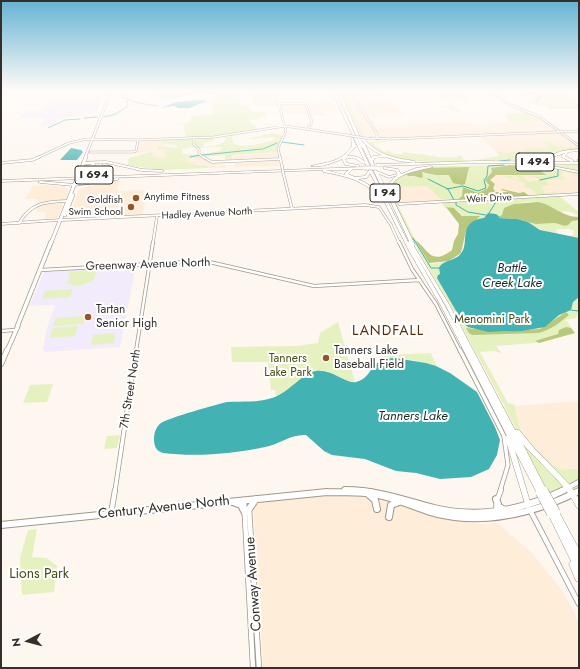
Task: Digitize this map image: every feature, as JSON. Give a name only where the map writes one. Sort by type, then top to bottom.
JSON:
[{"type":"highway","points":[[347,122],[362,166]]},
{"type":"highway","name":"I 94","points":[[348,122],[400,229],[495,401]]},
{"type":"highway","points":[[353,123],[367,146],[384,154],[412,162],[457,163]]},
{"type":"highway","name":"I 94","points":[[353,123],[373,170],[421,262],[448,306],[553,513],[579,556]]},
{"type":"highway","points":[[358,132],[371,161],[377,168],[421,262]]},
{"type":"highway","points":[[299,167],[324,164],[343,157],[354,148],[352,137]]},
{"type":"highway","points":[[491,162],[538,160],[564,152],[579,151]]},
{"type":"highway","points":[[579,151],[566,152],[562,156],[579,164]]},
{"type":"highway","points":[[371,161],[372,158],[377,156],[385,156],[390,160],[386,164],[377,168]]},
{"type":"highway","points":[[362,166],[346,164],[342,160],[348,157],[354,157],[369,172],[391,217],[400,229]]},
{"type":"highway","name":"I 494","points":[[377,168],[491,162],[579,164]]},
{"type":"highway","points":[[82,174],[103,172],[108,168],[107,165],[84,163]]},
{"type":"highway","points":[[84,163],[110,163],[147,170],[187,171]]},
{"type":"highway","points":[[82,174],[88,166],[100,164]]},
{"type":"highway","points":[[523,164],[556,167],[579,172]]},
{"type":"highway","name":"I 494","points":[[362,166],[377,168],[579,164]]},
{"type":"highway","points":[[362,166],[350,170],[346,174],[352,177],[360,178],[366,176],[369,172]]},
{"type":"highway","name":"I 694","points":[[1,180],[82,174],[362,166]]},
{"type":"highway","name":"I 694","points":[[1,180],[362,166]]},
{"type":"highway","points":[[394,206],[388,190],[394,180],[416,169],[449,166]]},
{"type":"highway","points":[[377,168],[394,169],[399,172],[399,174],[393,177],[385,177],[379,174],[377,168]]},
{"type":"highway","points":[[303,169],[331,172],[363,183],[376,192],[385,203]]},
{"type":"highway","points":[[1,180],[31,181],[76,186],[152,174]]},
{"type":"highway","points":[[495,401],[526,444],[568,488],[576,492],[579,506]]},
{"type":"highway","points":[[495,401],[513,451],[520,483],[528,505]]},
{"type":"highway","name":"I 94","points":[[553,513],[579,569]]},
{"type":"highway","points":[[568,548],[579,578]]},
{"type":"main road","points":[[1,364],[62,220],[78,178],[82,174],[84,163],[100,122]]},
{"type":"main road","points":[[84,163],[90,152],[94,138]]},
{"type":"main road","points":[[78,164],[84,163]]},
{"type":"main road","points":[[62,220],[68,201],[76,186]]},
{"type":"main road","name":"Century Avenue North","points":[[1,524],[356,489],[394,495],[443,510],[496,512],[528,505],[579,482]]},
{"type":"main road","name":"Century Avenue North","points":[[327,492],[374,494],[434,513],[464,519],[492,519],[531,512],[549,506],[576,492]]},
{"type":"main road","points":[[361,493],[374,499],[377,509]]},
{"type":"main road","points":[[229,501],[240,504],[247,511],[256,499]]},
{"type":"main road","points":[[496,499],[499,507],[506,510]]},
{"type":"main road","points":[[389,517],[391,504],[400,501]]},
{"type":"main road","points":[[464,519],[493,516],[496,512]]},
{"type":"street","points":[[284,122],[285,135],[278,147],[292,210]]},
{"type":"street","points":[[308,129],[312,122]]},
{"type":"street","points":[[370,122],[377,134],[377,139]]},
{"type":"street","points":[[549,122],[579,145]]},
{"type":"street","points":[[1,163],[15,163],[34,159],[70,142],[94,138],[138,140],[227,136],[285,126],[377,139],[579,132]]},
{"type":"street","points":[[194,138],[194,146],[199,149],[200,154],[210,162],[280,159]]},
{"type":"street","points":[[90,152],[136,151],[138,140]]},
{"type":"street","name":"Weir Drive","points":[[400,204],[579,194]]},
{"type":"street","points":[[19,224],[25,213],[40,203],[68,201]]},
{"type":"street","name":"Hadley Avenue North","points":[[1,224],[370,205],[379,207],[384,212],[412,269],[420,280]]},
{"type":"street","name":"7th Street North","points":[[111,514],[157,216]]},
{"type":"street","name":"Greenway Avenue North","points":[[41,270],[210,261],[295,283],[314,286],[420,280]]},
{"type":"street","points":[[420,280],[438,306],[506,443],[508,454],[507,471],[496,499],[496,512]]},
{"type":"street","points":[[1,331],[16,329]]},
{"type":"street","name":"Conway Avenue","points":[[246,500],[259,668]]},
{"type":"street","points":[[528,505],[579,604]]},
{"type":"street","name":"Conway Avenue","points":[[247,511],[253,668]]},
{"type":"shaded area","points":[[43,122],[57,122],[49,126],[40,127]]},
{"type":"shaded area","points":[[354,122],[368,122],[376,137],[361,136]]},
{"type":"shaded area","points":[[469,122],[473,126],[511,122],[545,122],[558,131],[385,139],[379,138],[373,126]]},
{"type":"shaded area","points":[[560,133],[579,147],[529,161],[505,161],[481,137]]},
{"type":"shaded area","points":[[160,140],[167,149],[167,155],[163,158],[152,156],[153,152],[143,152],[134,155],[139,141]]},
{"type":"shaded area","points":[[277,152],[279,158],[277,159],[232,161],[232,155]]},
{"type":"shaded area","points":[[186,158],[203,158],[210,162],[225,162],[225,168],[209,168],[206,165],[190,163],[186,161]]},
{"type":"shaded area","points":[[278,160],[281,166],[235,167],[235,161]]},
{"type":"shaded area","points":[[529,164],[556,167],[579,173],[579,194],[394,204],[389,191],[413,170],[439,166]]},
{"type":"shaded area","points":[[120,181],[117,191],[145,190],[142,201],[145,204],[142,215],[68,217],[79,190],[85,187]]},
{"type":"shaded area","points":[[46,185],[66,187],[69,190],[57,218],[45,220],[46,212],[36,212],[39,201],[36,199],[25,199],[33,186]]},
{"type":"shaded area","name":"Tartan Senior High","points":[[136,266],[120,347],[46,352],[43,350],[47,328],[55,305],[29,306],[44,272]]},
{"type":"shaded area","points":[[579,401],[579,480],[568,484],[516,430],[504,407]]},
{"type":"shaded area","points":[[351,494],[375,496],[447,519],[479,524],[497,523],[532,553],[561,589],[568,601],[579,622],[579,668],[263,668],[253,505],[256,502],[300,497]]},
{"type":"green space","points":[[186,122],[250,122],[259,130],[226,136],[186,138],[183,124]]},
{"type":"green space","points":[[354,122],[358,122],[364,136],[361,136]]},
{"type":"green space","points":[[272,133],[284,136],[278,146],[277,152],[232,155],[232,161],[225,161],[225,155],[204,157],[202,155],[222,150],[222,147],[200,148],[195,145],[196,138],[213,138],[213,141],[204,143],[204,147],[215,146],[225,141],[225,137],[232,136],[233,143],[249,146],[275,140],[273,137],[243,140]]},
{"type":"green space","points":[[192,138],[194,147],[182,149],[183,154],[199,155],[203,158],[186,158],[186,161],[197,165],[206,165],[209,168],[160,170],[127,165],[129,157],[147,153],[153,152],[152,156],[163,158],[167,155],[164,153],[167,150],[158,150],[158,146],[177,148],[177,145],[162,144],[163,140]]},
{"type":"green space","points":[[364,142],[387,142],[374,143],[375,146],[385,152],[387,150],[394,154],[403,154],[403,151],[439,157],[458,157],[456,155],[463,156],[462,159],[470,161],[500,156],[496,150],[503,153],[549,147],[542,142],[549,142],[562,147],[577,146],[579,150],[566,151],[534,160],[424,162],[395,158],[382,153]]},
{"type":"green space","name":"Menomini Park","points":[[508,165],[491,168],[493,172],[485,180],[489,186],[478,193],[464,187],[462,196],[457,200],[441,199],[427,186],[394,187],[392,194],[427,262],[431,264],[449,261],[439,268],[440,274],[437,277],[447,296],[579,287],[579,313],[576,318],[565,320],[569,323],[575,333],[534,343],[496,346],[502,353],[494,351],[480,352],[508,403],[515,405],[515,412],[522,434],[552,465],[563,470],[579,469],[579,478],[567,484],[531,450],[520,435],[389,195],[389,190],[393,182],[400,176],[412,170],[425,167],[439,166]],"holes":[[[469,167],[465,184],[453,183],[450,175],[422,172],[423,177],[420,177],[408,176],[406,174],[424,168]]]},
{"type":"green space","points":[[508,165],[579,165],[579,176],[563,171],[561,175],[565,179],[548,180],[546,182],[550,186],[541,186],[545,193],[553,192],[553,190],[557,195],[532,196],[537,195],[530,188],[525,188],[524,184],[526,183],[501,176],[513,176],[512,178],[519,180],[520,179],[515,176],[525,176],[523,177],[529,182],[540,180],[535,177],[527,176],[545,176],[546,174],[531,167]]},
{"type":"green space","points":[[510,165],[533,167],[547,175],[496,175],[490,180],[495,184],[493,188],[495,191],[487,197],[478,196],[474,199],[457,200],[462,196],[463,187],[478,193],[488,188],[489,185],[485,180],[492,172],[491,168]]},
{"type":"green space","points":[[469,167],[465,184],[462,185],[453,183],[449,175],[436,175],[422,172],[423,177],[421,178],[408,176],[406,174],[424,168]]},
{"type":"green space","points":[[501,190],[519,193],[524,192],[529,196],[489,198],[496,192],[509,192]]},
{"type":"green space","points":[[559,196],[579,212],[579,216],[571,212],[562,211],[564,214],[558,212],[539,202],[529,202],[519,203],[505,208],[502,215],[499,217],[496,214],[491,213],[484,219],[478,219],[479,216],[463,216],[456,209],[447,207],[446,209],[441,202]]},
{"type":"green space","points":[[537,202],[547,205],[561,213],[579,217],[579,220],[572,221],[565,226],[555,223],[536,224],[517,219],[497,218],[502,215],[504,208],[514,204]]},
{"type":"green space","points":[[446,207],[454,208],[462,216],[480,216],[466,231],[461,253],[449,261],[429,263],[415,240],[434,256],[439,257],[445,255],[452,250],[454,241],[458,234],[459,224]]},
{"type":"green space","points":[[579,220],[579,238],[569,236],[573,235],[574,231],[570,229],[556,229],[557,233],[561,235],[536,227],[528,222],[539,224],[555,223],[565,226],[572,221]]},
{"type":"green space","points":[[97,269],[93,281],[79,286],[68,284],[70,272]]},
{"type":"green space","points":[[73,289],[70,297],[42,299],[45,291]]},
{"type":"green space","points":[[566,312],[569,315],[562,321],[543,332],[538,333],[472,335],[466,328],[500,332],[540,329]]},
{"type":"green space","points":[[85,316],[83,324],[53,326],[56,318]]},
{"type":"green space","name":"Tanners Lake Park","points":[[338,322],[355,382],[351,382],[333,373],[318,371],[311,373],[276,397],[275,390],[271,390],[268,362],[232,362],[231,347],[296,346],[318,343],[320,333]]},
{"type":"green space","points":[[78,326],[75,336],[49,338],[53,328]]},
{"type":"green space","points":[[566,327],[571,328],[575,333],[539,343],[535,341],[558,334],[559,330]]},
{"type":"green space","points":[[115,333],[114,343],[91,345],[93,335]]},
{"type":"green space","points":[[431,353],[437,367],[412,360],[387,359],[385,355]]},
{"type":"green space","points":[[53,384],[47,402],[23,403],[30,385]]},
{"type":"green space","points":[[120,435],[117,448],[104,449],[107,436]]},
{"type":"green space","points":[[519,437],[564,486],[551,493],[548,492]]},
{"type":"green space","name":"Lions Park","points":[[37,529],[32,557],[47,558],[57,566],[54,592],[22,595],[20,558],[28,530]]},
{"type":"water","points":[[71,148],[81,150],[83,152],[77,160],[60,160]]},
{"type":"water","name":"Battle Creek Lake","points":[[488,213],[496,214],[500,217],[498,218],[517,219],[528,222],[540,230],[579,238],[579,297],[573,302],[571,310],[559,315],[545,327],[522,331],[488,332],[468,327],[463,323],[437,278],[440,274],[439,268],[443,263],[460,255],[464,248],[467,227],[476,220],[484,218]]},
{"type":"water","name":"Tanners Lake","points":[[395,358],[436,366],[450,373],[477,392],[500,440],[497,455],[489,469],[471,477],[440,479],[416,473],[396,471],[365,459],[332,455],[324,451],[306,435],[295,436],[265,447],[214,454],[188,455],[163,453],[157,450],[155,446],[154,435],[158,426],[161,423],[173,418],[227,402],[266,400],[284,392],[306,375],[316,371],[328,372],[348,381],[356,382],[366,377],[380,361]]},
{"type":"waterway","points":[[48,128],[60,122]]},
{"type":"waterway","points":[[282,142],[304,145]]},
{"type":"waterway","points":[[263,149],[277,143]]},
{"type":"waterway","points":[[202,155],[262,149]]},
{"type":"waterway","points":[[190,157],[200,155]]},
{"type":"waterway","points":[[579,159],[577,160],[579,161]]},
{"type":"waterway","points":[[500,161],[510,160]]},
{"type":"waterway","points":[[448,189],[463,186],[478,191],[486,188],[484,180],[487,176],[488,166],[504,165]]},
{"type":"waterway","points":[[540,180],[558,176],[558,168]]},
{"type":"waterway","points":[[428,179],[448,189]]},
{"type":"waterway","points":[[448,189],[454,200]]},
{"type":"waterway","points":[[494,197],[503,195],[514,197]]},
{"type":"waterway","points":[[489,213],[496,202],[495,200]]},
{"type":"waterway","points":[[456,202],[456,205],[468,212],[486,215]]},
{"type":"waterway","points":[[413,238],[431,268],[439,268]]},
{"type":"waterway","points":[[571,310],[578,311]]},
{"type":"place","name":"Anytime Fitness","points":[[136,198]]},
{"type":"place","name":"Goldfish Swim School","points":[[131,207]]},
{"type":"place","name":"Tartan Senior High","points":[[88,317]]},
{"type":"place","name":"Tanners Lake Baseball Field","points":[[326,358]]},
{"type":"district","name":"LANDFALL","points":[[388,332]]}]
